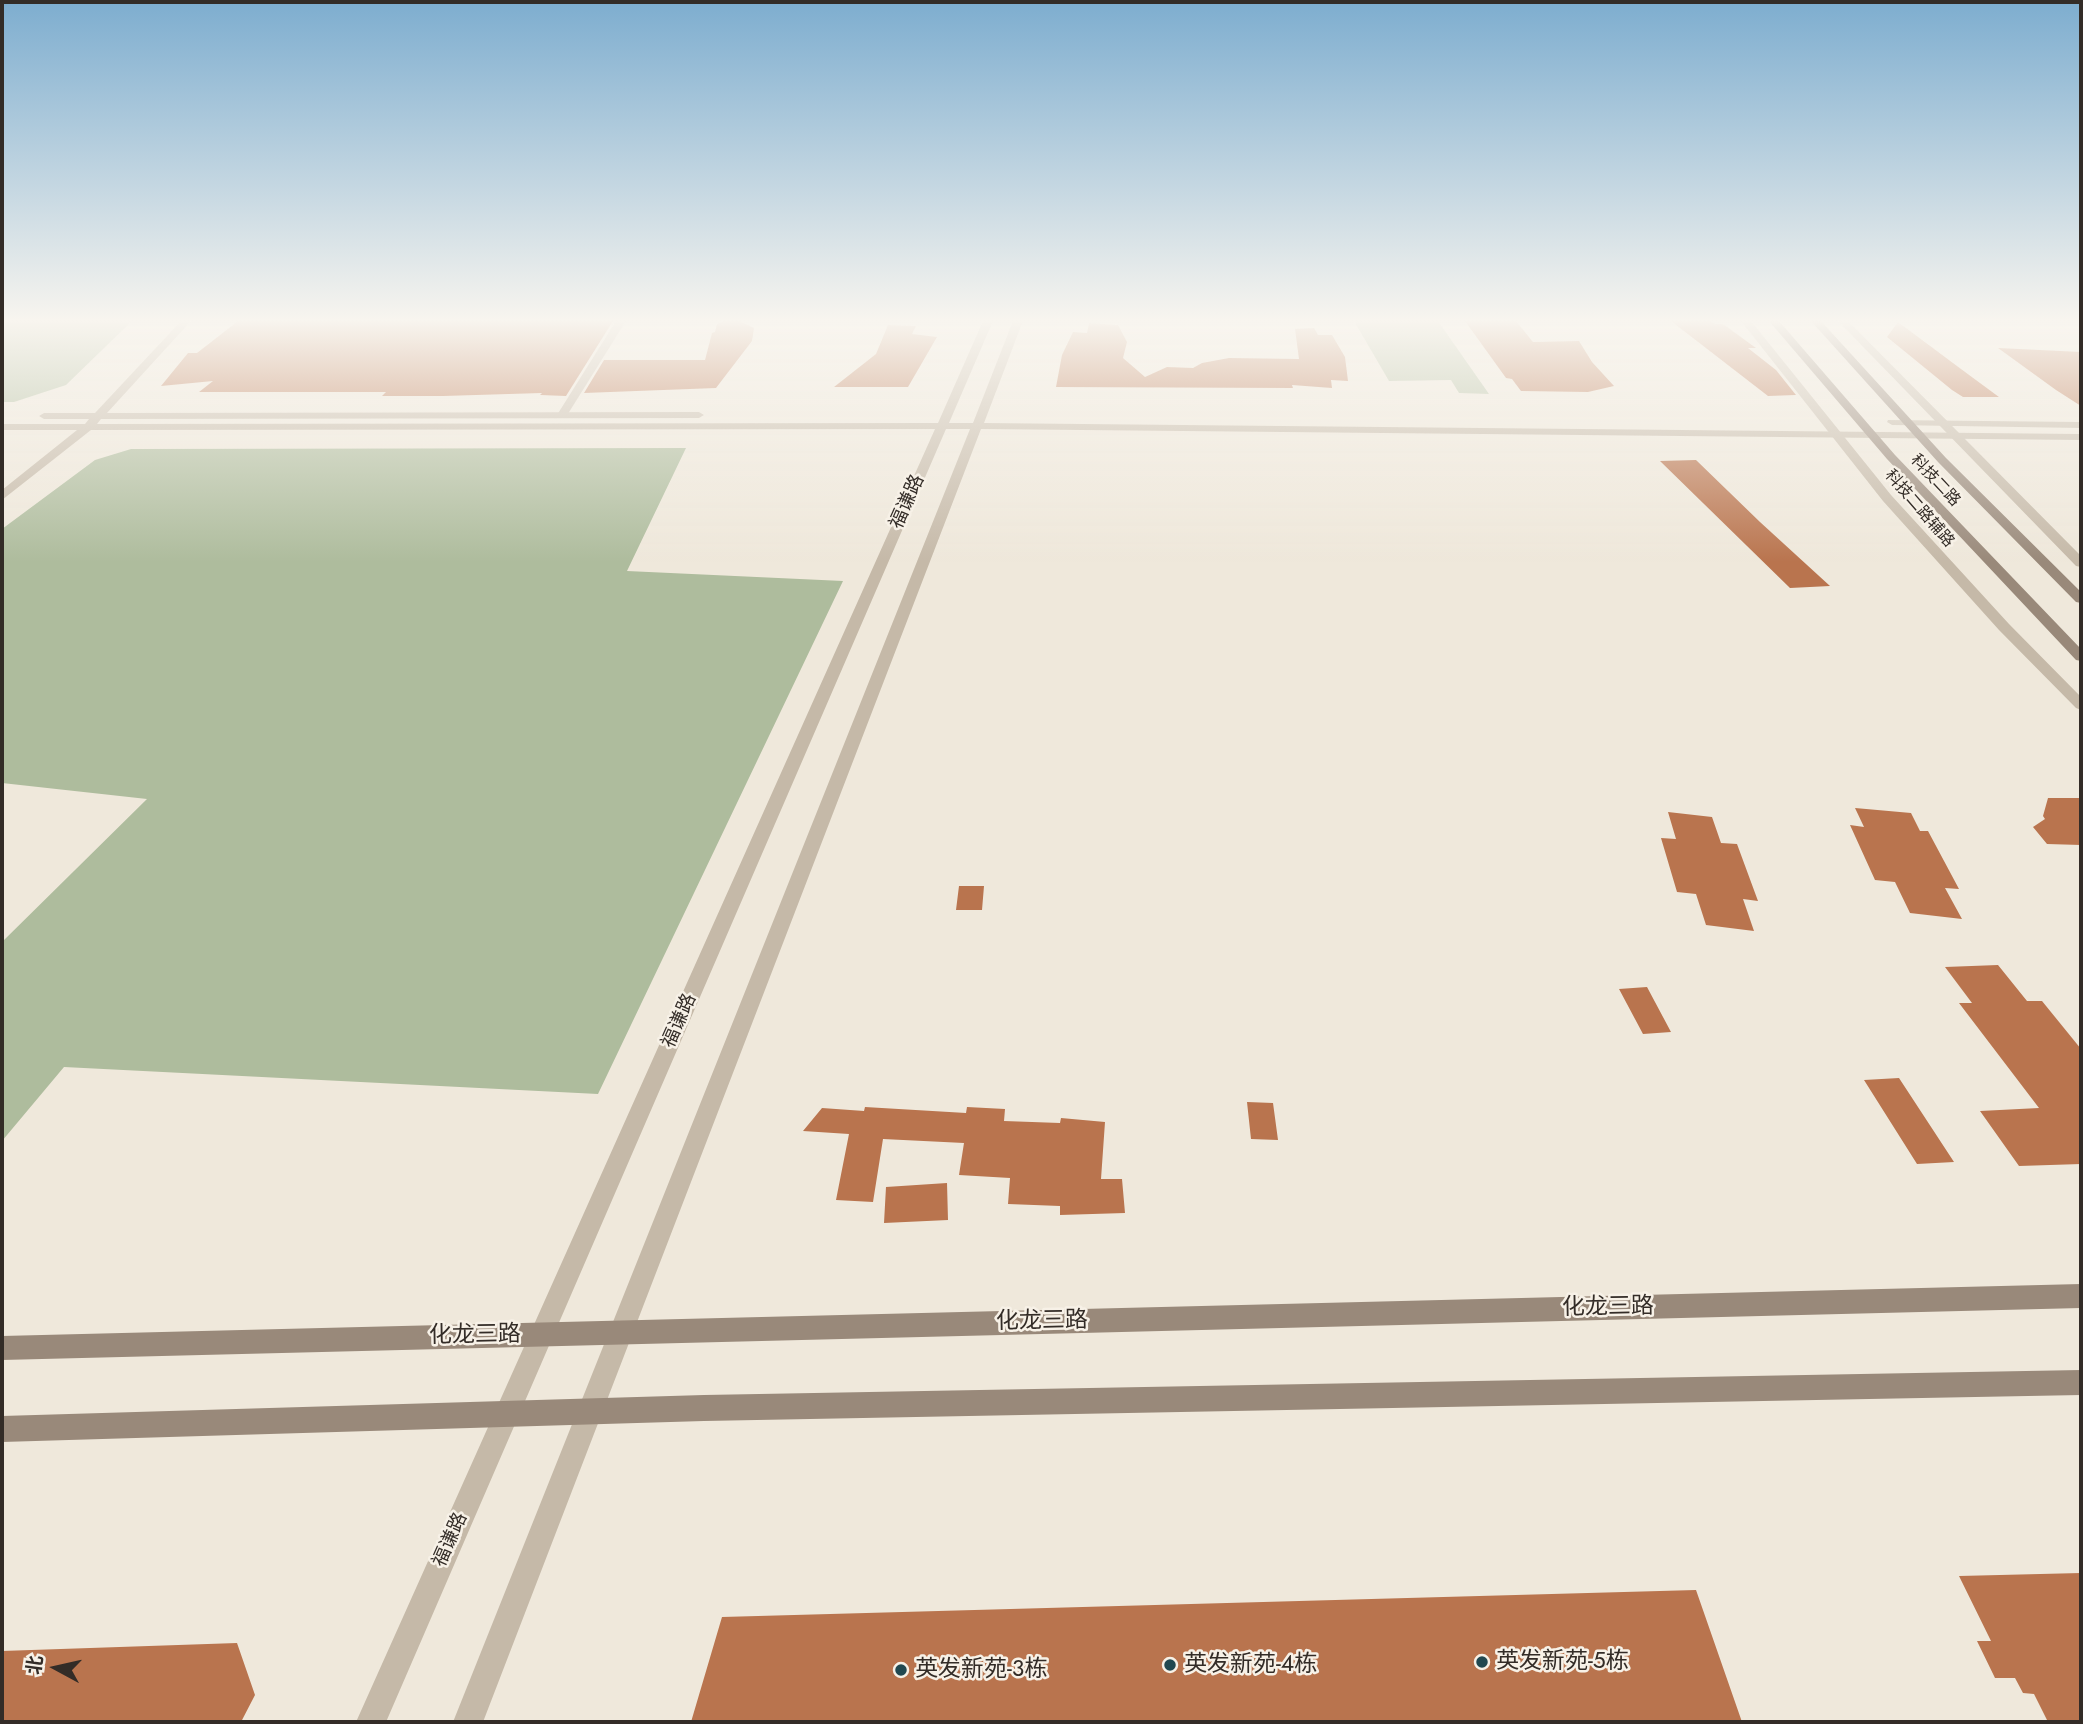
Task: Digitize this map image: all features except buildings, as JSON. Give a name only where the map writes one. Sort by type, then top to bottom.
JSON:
[{"type":"main road","name":"科技二路","points":[[1843,401],[1870,434],[2081,657]]},
{"type":"main road","name":"科技二路","points":[[1888,401],[2081,599]]},
{"type":"main road","name":"化龙三路","points":[[2,1348],[2081,1296]]},
{"type":"main road","points":[[2,1429],[590,1411],[2081,1382]]},
{"type":"street","points":[[2,496],[87,428],[111,401]]},
{"type":"street","points":[[562,415],[571,401]]},
{"type":"street","name":"福谦路","points":[[371,1722],[953,401]]},
{"type":"street","name":"福谦路","points":[[468,1722],[986,401]]},
{"type":"street","name":"科技二路辅路","points":[[1811,401],[1887,498],[1935,553],[2081,705]]},
{"type":"street","points":[[1921,401],[2081,563]]},
{"type":"street","points":[[2,416],[562,415],[944,421]]},
{"type":"street","points":[[2,427],[944,421],[1827,421],[2081,425]]},
{"type":"street","points":[[978,421],[2081,437]]},
{"type":"green space","points":[[686,448],[627,571],[843,581],[598,1094],[64,1067],[2,1141],[2,942],[147,799],[2,783],[2,529],[95,460],[131,449]]},
{"type":"place","name":"英发新苑-5栋","points":[[1482,1662]]},
{"type":"place","name":"英发新苑-4栋","points":[[1170,1665]]},
{"type":"place","name":"英发新苑-3栋","points":[[901,1670]]}]
